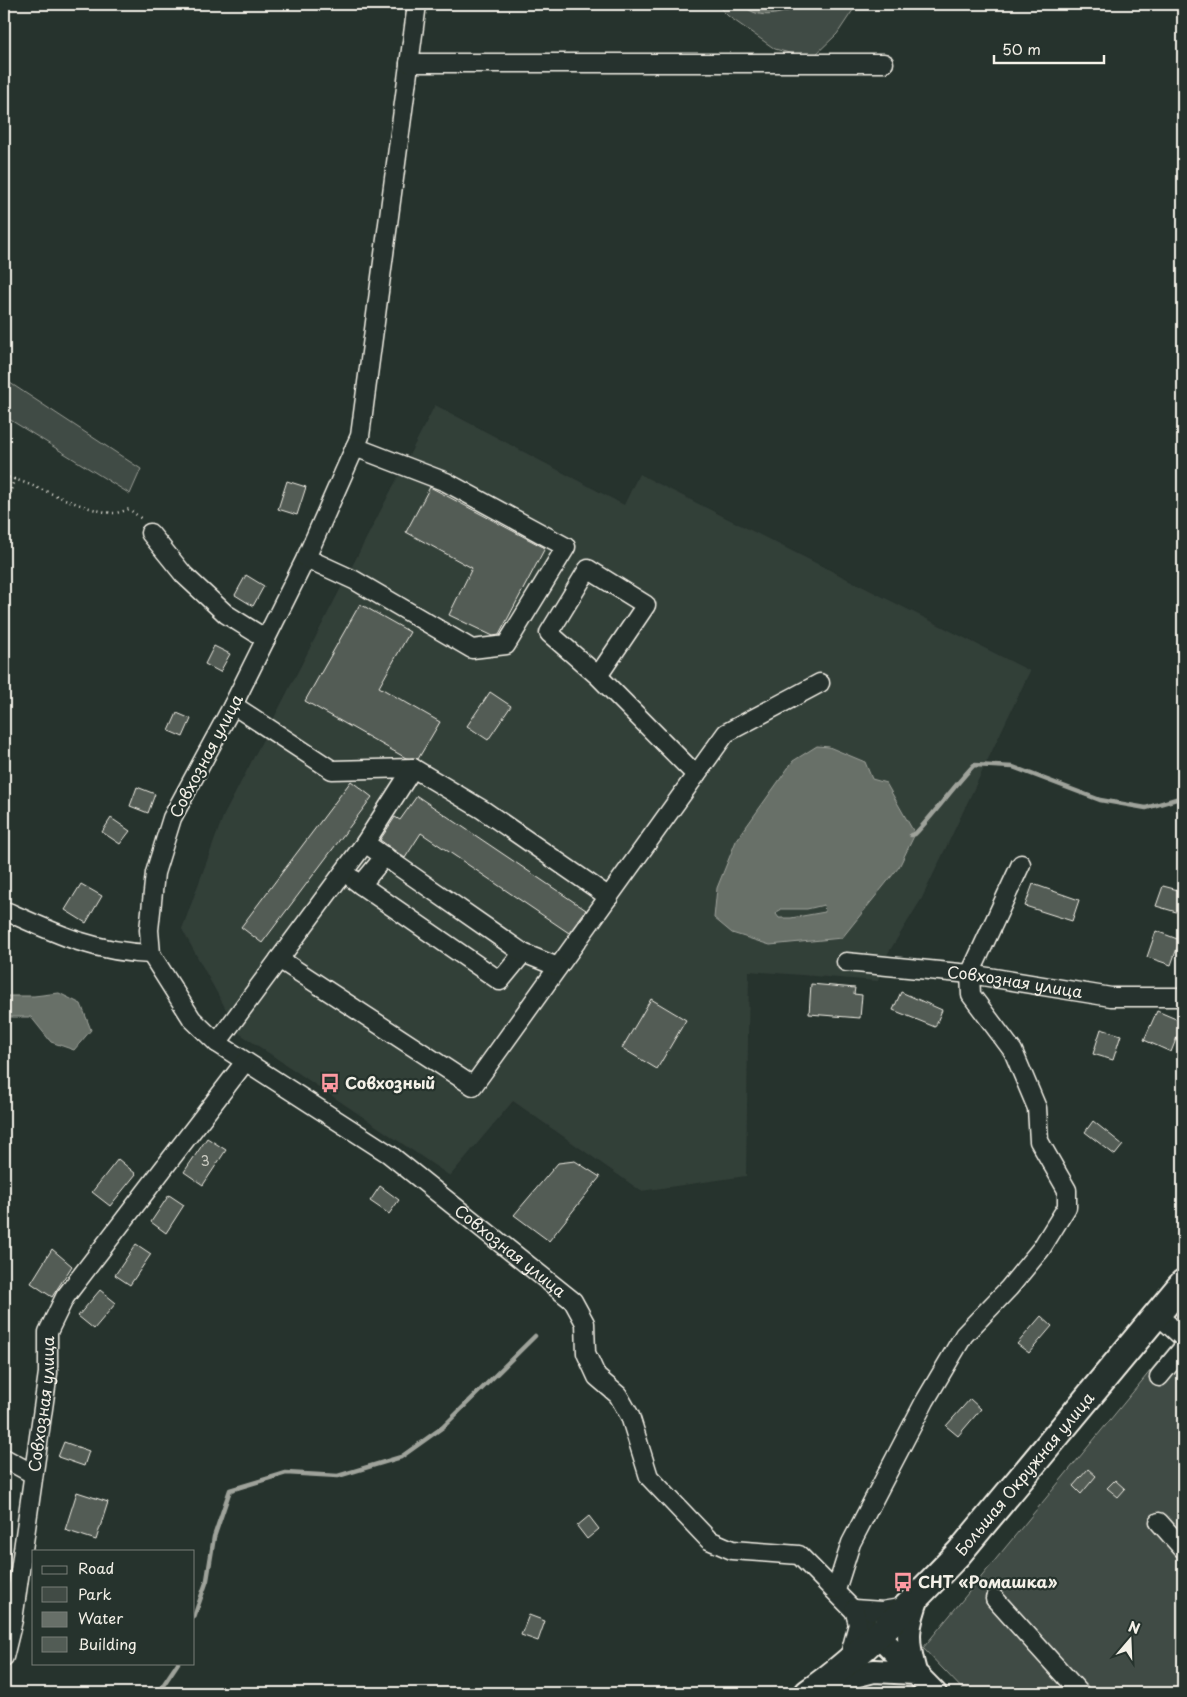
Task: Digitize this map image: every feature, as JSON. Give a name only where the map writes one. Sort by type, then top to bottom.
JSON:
[{"type":"highway","name":"Большая Окружная улица","points":[[813,1689],[877,1634],[959,1553],[1183,1283]]},
{"type":"main road","points":[[912,1601],[908,1635],[915,1673]]},
{"type":"main road","points":[[877,1634],[935,1693]]},
{"type":"main road","points":[[813,1689],[874,1671],[915,1673]]},
{"type":"street","name":"Совхозная улица","points":[[417,4],[358,442],[306,558],[266,639],[172,818],[155,873],[149,930],[151,954],[192,1018],[217,1043],[389,1154],[573,1301],[585,1323],[586,1353],[597,1377],[618,1395],[630,1416],[650,1477],[709,1540],[732,1550],[799,1555],[836,1590],[877,1634]]},
{"type":"street","points":[[409,63],[884,63]]},
{"type":"street","points":[[306,558],[354,580],[472,649],[506,644],[566,547],[446,482],[358,442]]},
{"type":"street","points":[[150,533],[184,575],[219,607],[266,639]]},
{"type":"street","points":[[598,676],[646,605],[588,569],[549,633],[598,676],[696,775]]},
{"type":"street","points":[[280,959],[473,1086],[726,733],[820,683]]},
{"type":"street","points":[[233,705],[332,770],[413,768],[483,810],[609,897]]},
{"type":"street","points":[[217,1043],[365,843],[413,768]]},
{"type":"street","points":[[365,843],[523,954],[558,968]]},
{"type":"street","points":[[362,885],[385,856]]},
{"type":"street","points":[[836,1590],[851,1543],[925,1401],[964,1335],[1009,1288],[1041,1249],[1067,1207],[1066,1190],[1039,1141],[1037,1108],[1013,1051],[971,995],[970,974],[1020,864]]},
{"type":"street","points":[[344,872],[500,981],[523,954]]},
{"type":"street","points":[[8,912],[63,938],[119,953],[151,954]]},
{"type":"street","name":"Совхозная улица","points":[[846,962],[970,974],[1111,997],[1183,997]]},
{"type":"street","name":"Совхозная улица","points":[[4,1657],[13,1620],[48,1373],[48,1332],[65,1297],[245,1062]]},
{"type":"street","points":[[1158,1315],[1183,1338]]},
{"type":"street","points":[[1159,1377],[1183,1348]]},
{"type":"street","points":[[4,1458],[33,1474]]},
{"type":"street","points":[[1159,1522],[1183,1549]]},
{"type":"street","points":[[996,1599],[1080,1693]]},
{"type":"street","points":[[849,1658],[858,1624],[854,1610],[882,1612],[912,1601]]},
{"type":"path","points":[[4,476],[41,488],[68,501],[114,513],[129,509],[142,518],[150,533]]},
{"type":"path","points":[[4,530],[6,510],[14,479]]},
{"type":"shaded area","points":[[435,405],[624,505],[639,474],[1030,671],[922,898],[884,960],[878,981],[749,971],[746,1176],[641,1191],[513,1101],[450,1176],[239,1033],[182,929],[223,817]]},
{"type":"green space","points":[[716,4],[857,4],[837,34],[811,59],[775,49],[728,16]]},
{"type":"green space","points":[[4,379],[141,469],[130,494],[4,416]]},
{"type":"green space","points":[[1183,1331],[1183,1693],[966,1693],[923,1648]]},
{"type":"water","points":[[741,4],[793,4],[795,9],[767,15],[754,12]]},
{"type":"water","points":[[817,746],[829,747],[865,762],[872,779],[886,783],[915,834],[899,867],[842,938],[770,945],[732,933],[714,918],[717,888],[736,841],[793,761]],"holes":[[[824,905],[825,912],[791,918],[779,918],[776,914],[780,909],[807,909]]]},
{"type":"water","points":[[59,993],[81,1004],[91,1030],[74,1050],[51,1042],[31,1017],[4,1017],[4,996],[34,996]]},
{"type":"building","points":[[287,481],[306,487],[297,515],[278,509]]},
{"type":"building","points":[[430,487],[545,548],[499,635],[493,636],[449,615],[472,568],[406,532]]},
{"type":"building","points":[[246,575],[264,586],[253,606],[235,595]]},
{"type":"building","points":[[360,604],[410,632],[379,687],[440,722],[418,759],[406,758],[305,701]]},
{"type":"building","points":[[214,646],[230,654],[220,672],[205,664]]},
{"type":"building","points":[[490,692],[511,706],[488,740],[467,726]]},
{"type":"building","points":[[177,713],[191,719],[183,737],[169,731]]},
{"type":"building","points":[[351,781],[372,797],[262,943],[241,927]]},
{"type":"building","points":[[137,787],[155,794],[148,813],[130,806]]},
{"type":"building","points":[[417,796],[586,910],[569,933],[421,833],[405,858],[380,840],[395,817],[400,820]]},
{"type":"building","points":[[111,818],[130,831],[120,844],[102,832]]},
{"type":"building","points":[[81,884],[102,896],[86,923],[65,910]]},
{"type":"building","points":[[1033,884],[1079,900],[1072,921],[1025,906]]},
{"type":"building","points":[[1163,886],[1182,891],[1180,897],[1183,898],[1183,914],[1156,906]]},
{"type":"building","points":[[1156,931],[1180,940],[1171,965],[1147,957]]},
{"type":"building","points":[[811,984],[855,988],[854,994],[862,995],[860,1018],[809,1014]]},
{"type":"building","points":[[901,992],[942,1010],[935,1027],[893,1010]]},
{"type":"building","points":[[651,999],[686,1020],[657,1069],[622,1048]]},
{"type":"building","points":[[1157,1011],[1183,1022],[1171,1052],[1144,1040]]},
{"type":"building","points":[[1101,1029],[1121,1035],[1113,1060],[1093,1054]]},
{"type":"building","points":[[1093,1121],[1123,1145],[1115,1155],[1085,1132]]},
{"type":"building","points":[[207,1138],[226,1150],[203,1185],[184,1172]]},
{"type":"building","points":[[118,1159],[136,1174],[110,1206],[92,1192]]},
{"type":"building","points":[[575,1161],[600,1177],[549,1241],[514,1215],[558,1163]]},
{"type":"building","points":[[380,1186],[399,1200],[389,1214],[370,1201]]},
{"type":"building","points":[[169,1195],[184,1205],[166,1233],[151,1222]]},
{"type":"building","points":[[136,1244],[151,1254],[130,1285],[115,1275]]},
{"type":"building","points":[[52,1249],[72,1266],[52,1297],[31,1283]]},
{"type":"building","points":[[100,1290],[116,1303],[94,1329],[78,1316]]},
{"type":"building","points":[[1041,1316],[1052,1326],[1029,1353],[1017,1344]]},
{"type":"building","points":[[970,1399],[981,1409],[958,1436],[946,1426]]},
{"type":"building","points":[[64,1442],[89,1451],[84,1466],[58,1457]]},
{"type":"building","points":[[1088,1469],[1096,1476],[1081,1494],[1073,1486]]},
{"type":"building","points":[[1115,1480],[1125,1489],[1118,1497],[1107,1488]]},
{"type":"building","points":[[77,1492],[108,1502],[96,1540],[65,1530]]},
{"type":"building","points":[[589,1516],[599,1529],[587,1539],[577,1526]]},
{"type":"building","points":[[529,1615],[545,1621],[538,1641],[521,1635]]},
{"type":"waterway","points":[[911,835],[915,834],[923,826],[974,765],[1013,767],[1100,800],[1146,808],[1183,797]]},
{"type":"waterway","points":[[195,1614],[207,1580],[214,1537],[230,1490],[286,1473],[338,1476],[401,1457],[443,1427],[535,1336]]},
{"type":"waterway","points":[[158,1693],[177,1664]]},
{"type":"place","name":"Совхозный","points":[[330,1083]]},
{"type":"place","name":"СНТ «Ромашка»","points":[[903,1582]]}]
